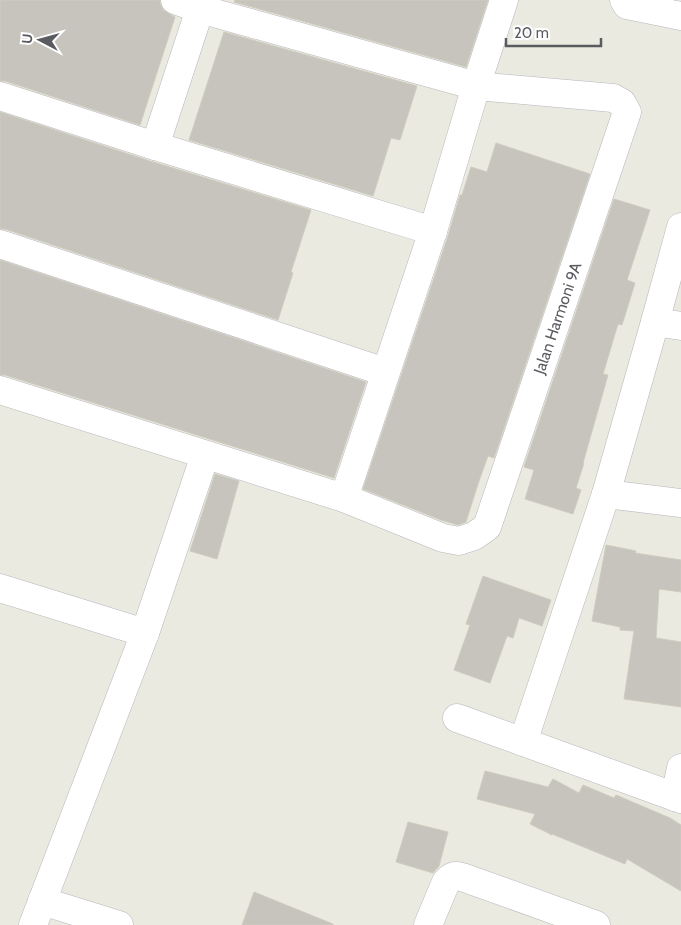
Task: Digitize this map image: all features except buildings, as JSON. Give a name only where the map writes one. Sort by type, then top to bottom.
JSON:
[{"type":"street","points":[[0,390],[344,498],[433,231],[504,0]]},
{"type":"street","points":[[624,0],[627,5],[681,16]]},
{"type":"street","points":[[155,146],[192,3],[476,86]]},
{"type":"street","name":"Jalan Harmoni 9A","points":[[344,498],[443,538],[459,541],[474,536],[487,527],[627,112],[622,102],[614,98],[476,86]]},
{"type":"street","points":[[0,96],[155,146],[433,231]]},
{"type":"street","points":[[522,742],[606,494],[668,324],[681,226]]},
{"type":"street","points":[[0,244],[386,372]]},
{"type":"street","points":[[119,925],[37,913],[145,633],[203,461]]},
{"type":"street","points":[[606,494],[681,503]]},
{"type":"street","points":[[0,588],[145,633]]},
{"type":"street","points":[[457,718],[678,798],[681,768]]},
{"type":"street","points":[[428,925],[446,882],[454,876],[462,877],[596,925]]}]
